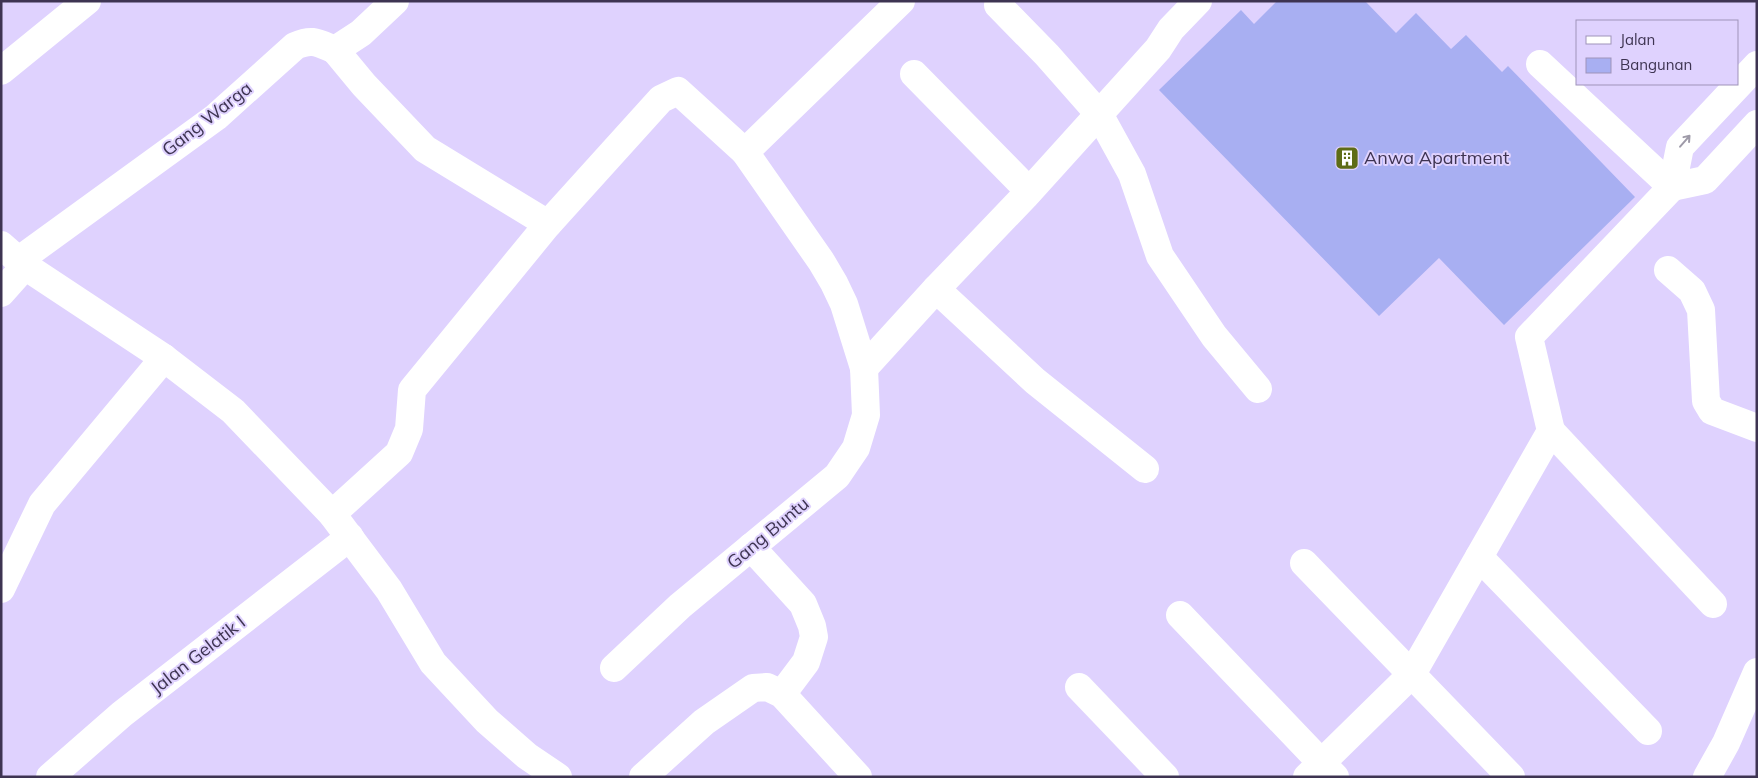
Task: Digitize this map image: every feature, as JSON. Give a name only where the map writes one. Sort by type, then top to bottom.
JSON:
[{"type":"street","points":[[1,71],[87,1]]},
{"type":"street","points":[[332,514],[399,453],[409,429],[412,390],[548,224],[425,148],[364,85],[335,50],[360,33],[395,1]]},
{"type":"street","points":[[745,152],[901,1]]},
{"type":"street","points":[[864,368],[936,289],[1029,192],[1158,49],[1171,29],[1198,1]]},
{"type":"street","points":[[998,5],[1047,55],[1098,114],[1132,174],[1160,256],[1214,336],[1258,389]]},
{"type":"street","name":"Gang Warga","points":[[1,292],[15,257],[216,117],[295,46],[306,41],[316,42],[335,50]]},
{"type":"street","points":[[1540,64],[1672,187]]},
{"type":"street","points":[[1713,604],[1551,431],[1529,337],[1672,187],[1680,146],[1757,65]]},
{"type":"street","points":[[914,74],[1029,192]]},
{"type":"street","name":"Gang Buntu","points":[[548,224],[661,99],[678,91],[745,152],[821,260],[844,304],[864,368],[866,415],[856,448],[837,476],[680,606],[614,668]]},
{"type":"street","points":[[1672,187],[1706,180],[1757,124]]},
{"type":"street","points":[[15,257],[164,358],[233,411],[332,514],[389,590],[433,663],[487,722],[527,756],[558,777]]},
{"type":"street","points":[[1668,270],[1692,291],[1701,310],[1706,402],[1712,411],[1757,428]]},
{"type":"street","points":[[936,289],[1035,381],[1145,470]]},
{"type":"street","points":[[1,589],[42,504],[164,358]]},
{"type":"street","points":[[1180,615],[1321,772],[1412,674],[1551,431]]},
{"type":"street","name":"Jalan Gelatik I","points":[[50,777],[122,714],[350,537]]},
{"type":"street","points":[[751,547],[802,604],[812,626],[814,637],[806,662],[782,694]]},
{"type":"street","points":[[1479,557],[1648,731]]},
{"type":"street","points":[[1304,562],[1511,777]]},
{"type":"street","points":[[1708,777],[1726,742],[1757,672]]},
{"type":"street","points":[[1079,686],[1165,777]]},
{"type":"street","points":[[643,777],[704,722],[753,688],[767,687],[782,694],[858,777]]},
{"type":"building","points":[[1277,1],[1365,1],[1396,33],[1416,13],[1451,49],[1466,35],[1502,72],[1508,66],[1635,197],[1504,325],[1439,258],[1379,316],[1159,90],[1241,10],[1254,24]]},
{"type":"place","name":"Anwa Apartment","points":[[1347,158]]}]
